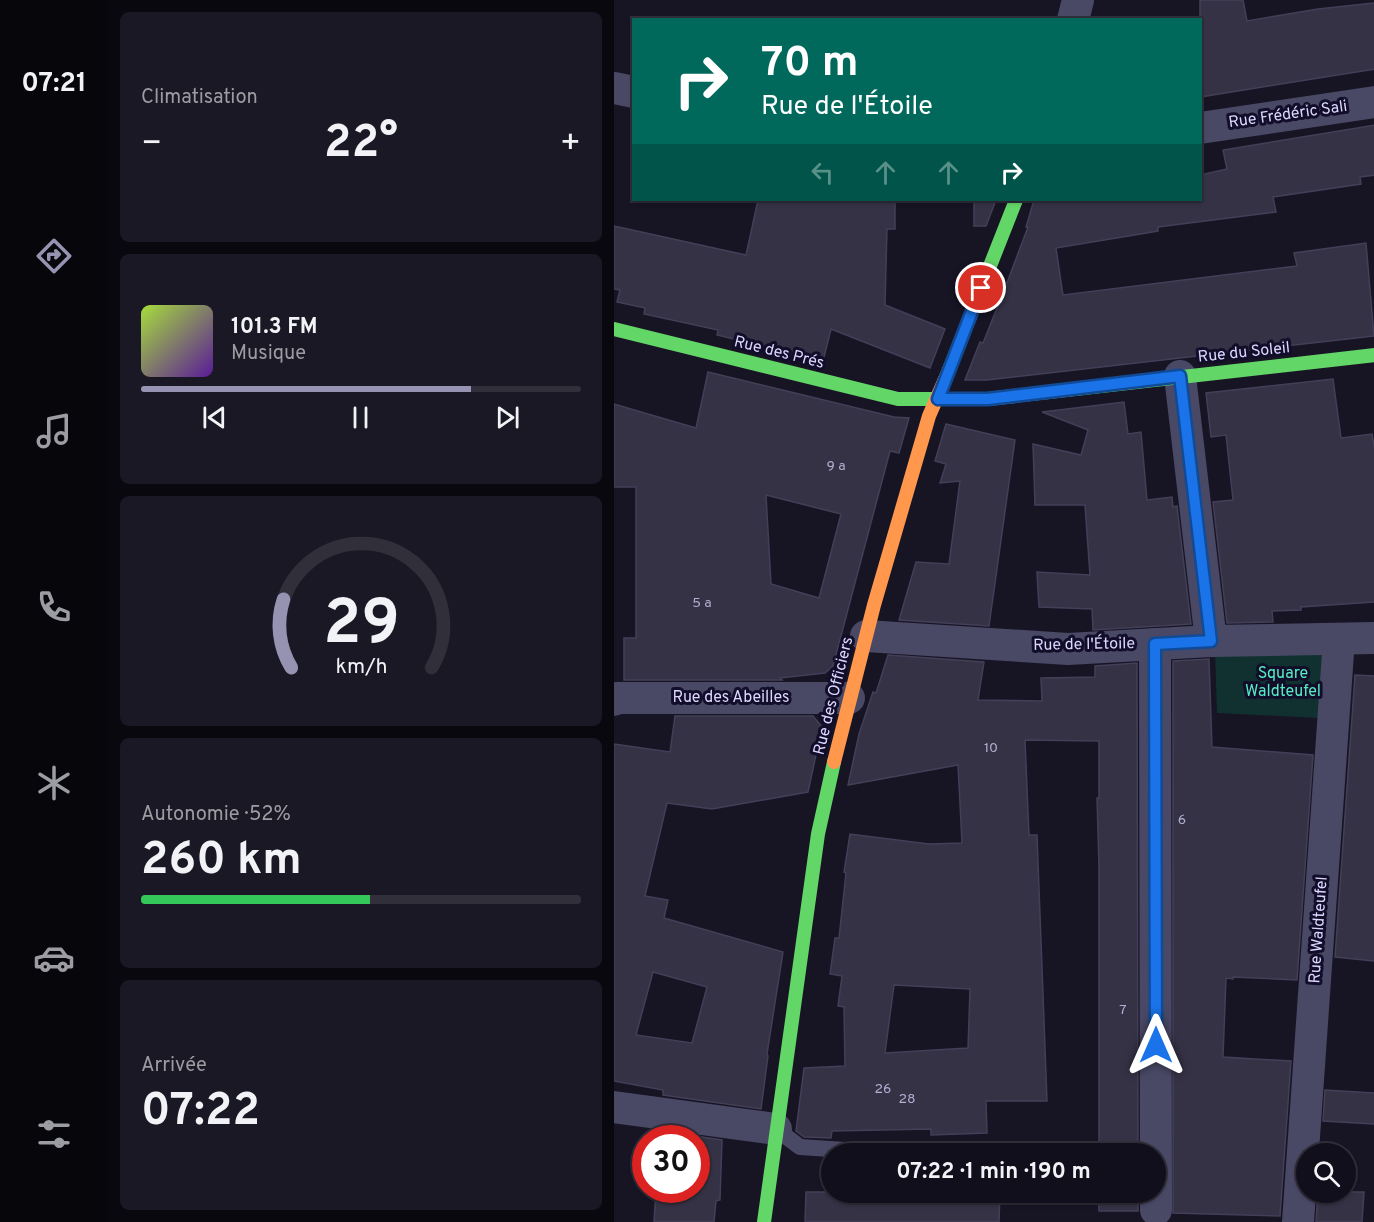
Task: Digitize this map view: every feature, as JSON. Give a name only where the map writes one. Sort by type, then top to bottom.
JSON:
[{"type":"street","points":[[1074,18],[1078,0]]},
{"type":"street","points":[[614,88],[632,92]]},
{"type":"street","name":"Rue Frédéric Sali","points":[[1202,128],[1374,102]]},
{"type":"street","name":"Rue des Officiers","points":[[764,1222],[818,834],[841,728],[929,416],[938,399],[1016,201]]},
{"type":"street","name":"Rue des Prés","points":[[614,329],[898,399],[938,399]]},
{"type":"street","name":"Rue du Soleil","points":[[938,399],[988,399],[1374,355]]},
{"type":"street","points":[[1180,376],[1211,641]]},
{"type":"street","name":"Rue de l'Étoile","points":[[866,636],[1068,649],[1211,641],[1374,638]]},
{"type":"street","name":"Rue Waldteufel","points":[[1298,1222],[1339,639]]},
{"type":"street","points":[[1155,644],[1156,1210]]},
{"type":"street","name":"Rue des Abeilles","points":[[614,700],[617,698],[849,698]]},
{"type":"street","points":[[614,1107],[776,1129]]},
{"type":"lane","points":[[776,1129],[800,1147],[821,1148]]},
{"type":"green space","name":"Square Waldteufel","points":[[1215,650],[1325,651],[1320,718],[1217,713]]},
{"type":"building","points":[[1200,0],[1243,0],[1247,21],[1318,9],[1375,3],[1375,69],[1202,97],[1202,18],[1200,18]]},
{"type":"building","points":[[1375,125],[1375,175],[1360,177],[1361,184],[1273,197],[1276,212],[1158,227],[1158,231],[1056,248],[1063,295],[1297,266],[1294,253],[1366,243],[1374,336],[987,380],[965,380],[1005,288],[1028,227],[1026,227],[1034,201],[1202,201],[1202,175],[1227,169],[1223,150]]},
{"type":"building","points":[[758,201],[895,201],[895,229],[887,229],[885,305],[945,329],[930,368],[831,329],[823,361],[717,335],[718,330],[644,314],[645,308],[617,302],[620,290],[614,289],[614,226],[746,255]]},
{"type":"building","points":[[974,201],[996,201],[986,226],[974,226]]},
{"type":"building","points":[[708,372],[894,417],[909,418],[899,453],[890,451],[833,666],[825,673],[780,678],[782,680],[624,680],[624,638],[636,638],[636,487],[614,487],[614,404],[696,428]],"holes":[[[766,495],[841,514],[819,598],[771,584]]]},
{"type":"building","points":[[1333,379],[1341,438],[1372,434],[1375,451],[1375,602],[1272,611],[1273,622],[1227,623],[1213,502],[1233,500],[1226,435],[1211,437],[1206,393]]},
{"type":"building","points":[[1124,402],[1128,434],[1141,432],[1147,500],[1172,497],[1173,507],[1177,506],[1191,624],[1093,630],[1092,609],[1039,607],[1037,572],[1090,575],[1085,505],[1035,505],[1033,444],[1081,455],[1088,430],[1042,412]]},
{"type":"building","points":[[946,424],[1015,440],[989,626],[899,620],[916,562],[949,564],[960,481],[940,483],[946,464],[935,461]]},
{"type":"building","points":[[888,655],[984,662],[978,700],[1042,701],[1041,678],[1095,677],[1095,666],[1137,663],[1138,1143],[1099,1143],[1097,798],[1099,798],[1099,741],[1025,740],[1029,835],[1037,835],[1047,1101],[986,1101],[987,1133],[931,1135],[931,1129],[832,1131],[831,1138],[804,1137],[796,1131],[804,1068],[845,1066],[844,1007],[838,1006],[842,976],[830,974],[835,938],[839,938],[846,873],[844,872],[850,834],[929,844],[962,843],[958,765],[848,785],[859,734],[873,692],[876,693]],"holes":[[[894,985],[970,989],[968,1048],[885,1053]]]},
{"type":"building","points":[[1209,659],[1212,747],[1313,755],[1297,980],[1226,978],[1223,1057],[1291,1061],[1280,1216],[1173,1213],[1173,661]]},
{"type":"building","points":[[1355,675],[1375,676],[1375,961],[1335,957]]},
{"type":"building","points":[[675,716],[813,716],[822,727],[808,792],[712,809],[667,803],[645,896],[668,900],[664,918],[783,952],[761,1109],[663,1095],[663,1090],[614,1081],[614,744],[670,752]],"holes":[[[653,972],[707,987],[692,1043],[636,1035]]]},
{"type":"building","points":[[1325,1090],[1375,1093],[1375,1124],[1323,1121]]},
{"type":"building","points":[[710,1138],[722,1140],[720,1200],[716,1201],[714,1222],[654,1222],[655,1203],[710,1203]]},
{"type":"building","points":[[806,1192],[821,1192],[821,1203],[1000,1203],[999,1222],[805,1222]]},
{"type":"building","points":[[1356,1192],[1364,1192],[1362,1222],[1316,1222],[1317,1203],[1356,1203]]},
{"type":"building","points":[[1099,1203],[1138,1203],[1138,1211],[1099,1211]]},
{"type":"traffic: fast","points":[[949,370],[1016,201]]},
{"type":"traffic: fast","points":[[614,329],[898,399],[988,399],[1375,355]]},
{"type":"traffic: fast","points":[[764,1222],[818,834],[834,762]]},
{"type":"traffic: slow","points":[[834,762],[874,605],[929,416],[949,370]]},
{"type":"route","points":[[981,288],[938,399],[988,399],[1180,376],[1211,641],[1155,644],[1156,1045]]}]
